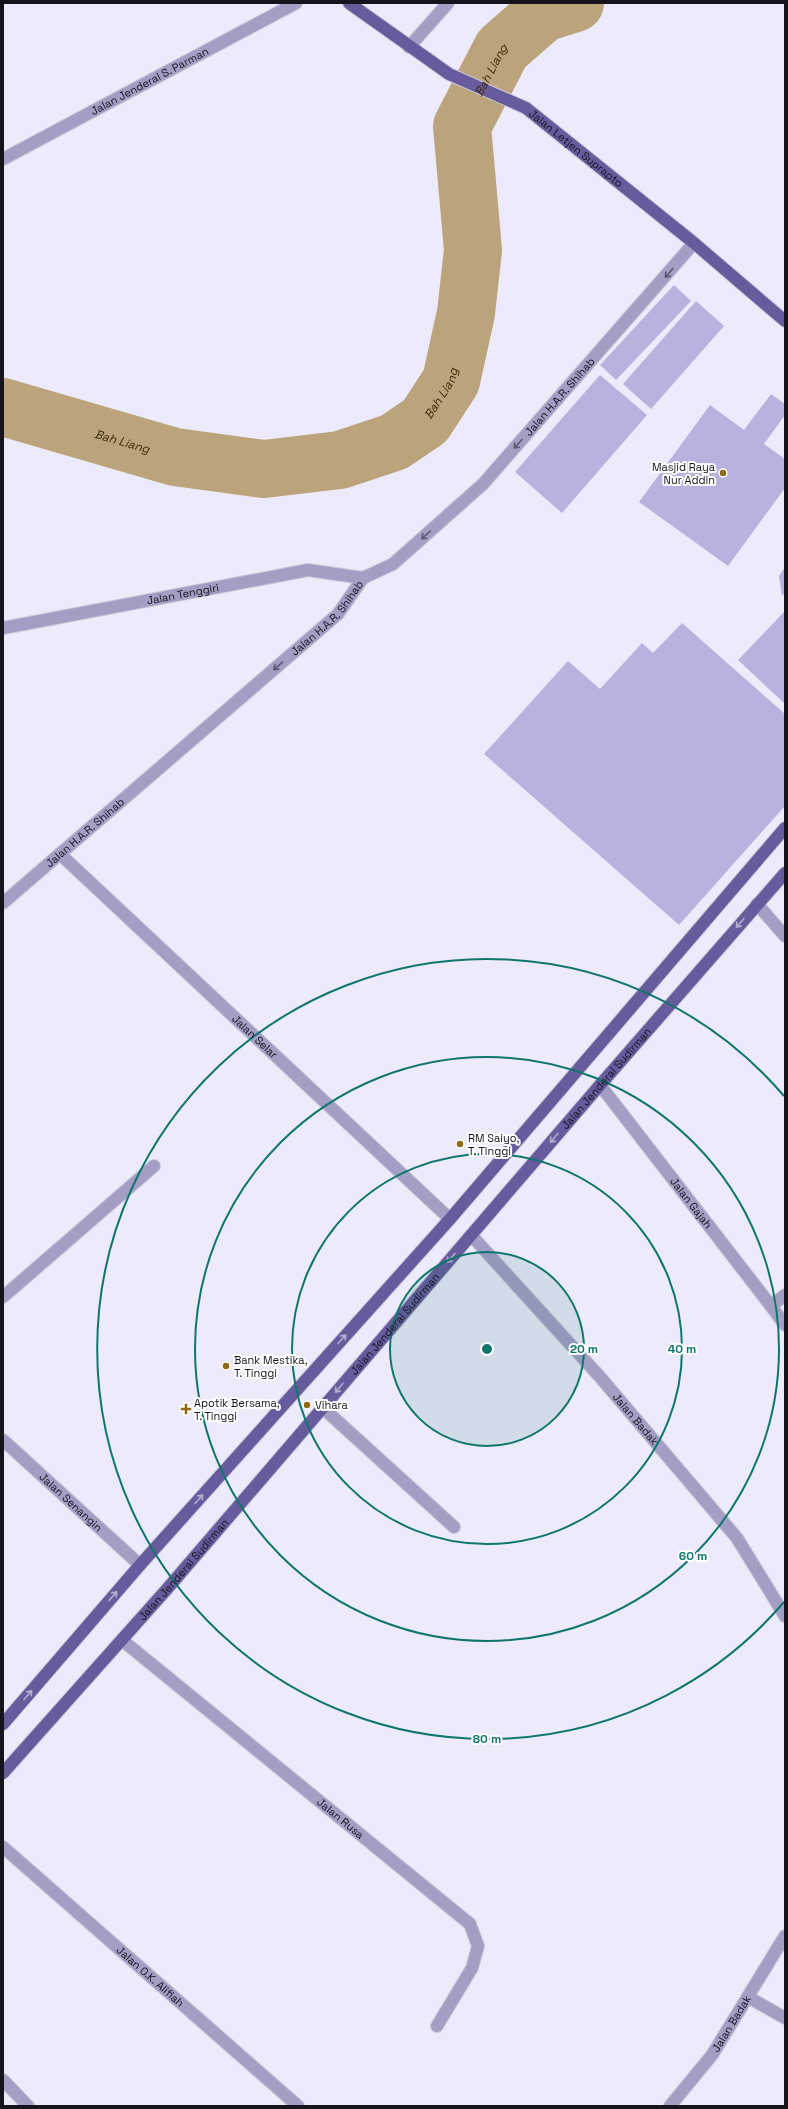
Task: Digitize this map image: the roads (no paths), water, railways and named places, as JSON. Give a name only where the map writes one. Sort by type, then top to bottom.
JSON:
[{"type":"main road","name":"Jalan Letjen Suprapto","points":[[349,3],[449,74],[526,108],[694,243],[785,321]]},
{"type":"main road","points":[[3,1724],[140,1565],[450,1219],[785,828]]},
{"type":"main road","name":"Jalan Jenderal Sudirman","points":[[3,1773],[122,1640],[323,1408],[470,1235],[785,873]]},
{"type":"street","name":"Jalan Jenderal S. Parman","points":[[3,159],[296,3]]},
{"type":"street","points":[[409,47],[448,3]]},
{"type":"street","name":"Jalan H.A.R. Shihab","points":[[3,903],[338,614],[363,578],[393,564],[483,484],[694,243]]},
{"type":"street","name":"Jalan Tenggiri","points":[[3,628],[308,570],[363,578]]},
{"type":"street","name":"Jalan Selar","points":[[60,854],[450,1219]]},
{"type":"street","points":[[757,904],[785,936]]},
{"type":"street","name":"Jalan Gajah","points":[[600,1085],[785,1325]]},
{"type":"street","points":[[3,1297],[154,1166]]},
{"type":"street","name":"Jalan Badak","points":[[470,1235],[600,1377],[738,1538],[785,1616]]},
{"type":"street","points":[[771,1306],[785,1296]]},
{"type":"street","points":[[323,1408],[454,1527]]},
{"type":"street","name":"Jalan Senangin","points":[[3,1440],[140,1565]]},
{"type":"street","name":"Jalan Rusa","points":[[122,1640],[470,1924],[478,1946],[472,1968],[437,2026]]},
{"type":"street","name":"Jalan O.K. Alifiah","points":[[3,1847],[298,2106]]},
{"type":"street","name":"Jalan Badak","points":[[670,2106],[712,2055],[785,1936]]},
{"type":"street","points":[[748,1996],[785,2018]]},
{"type":"street","points":[[3,2080],[28,2106]]},
{"type":"waterway","name":"Bah Liang","points":[[3,407],[175,457],[264,469],[340,460],[394,442],[425,421],[451,381],[466,313],[473,250],[462,126],[502,49],[543,13],[575,3]]},
{"type":"place","name":"Masjid Raya Nur Addin","points":[[723,473]]},
{"type":"place","name":"RM Saiyo, T. Tinggi","points":[[460,1144]]},
{"type":"place","name":"Bank Mestika, T. Tinggi","points":[[226,1366]]},
{"type":"place","name":"Vihara","points":[[307,1405]]},
{"type":"place","name":"Apotik Bersama, T. Tinggi","points":[[186,1409]]}]
